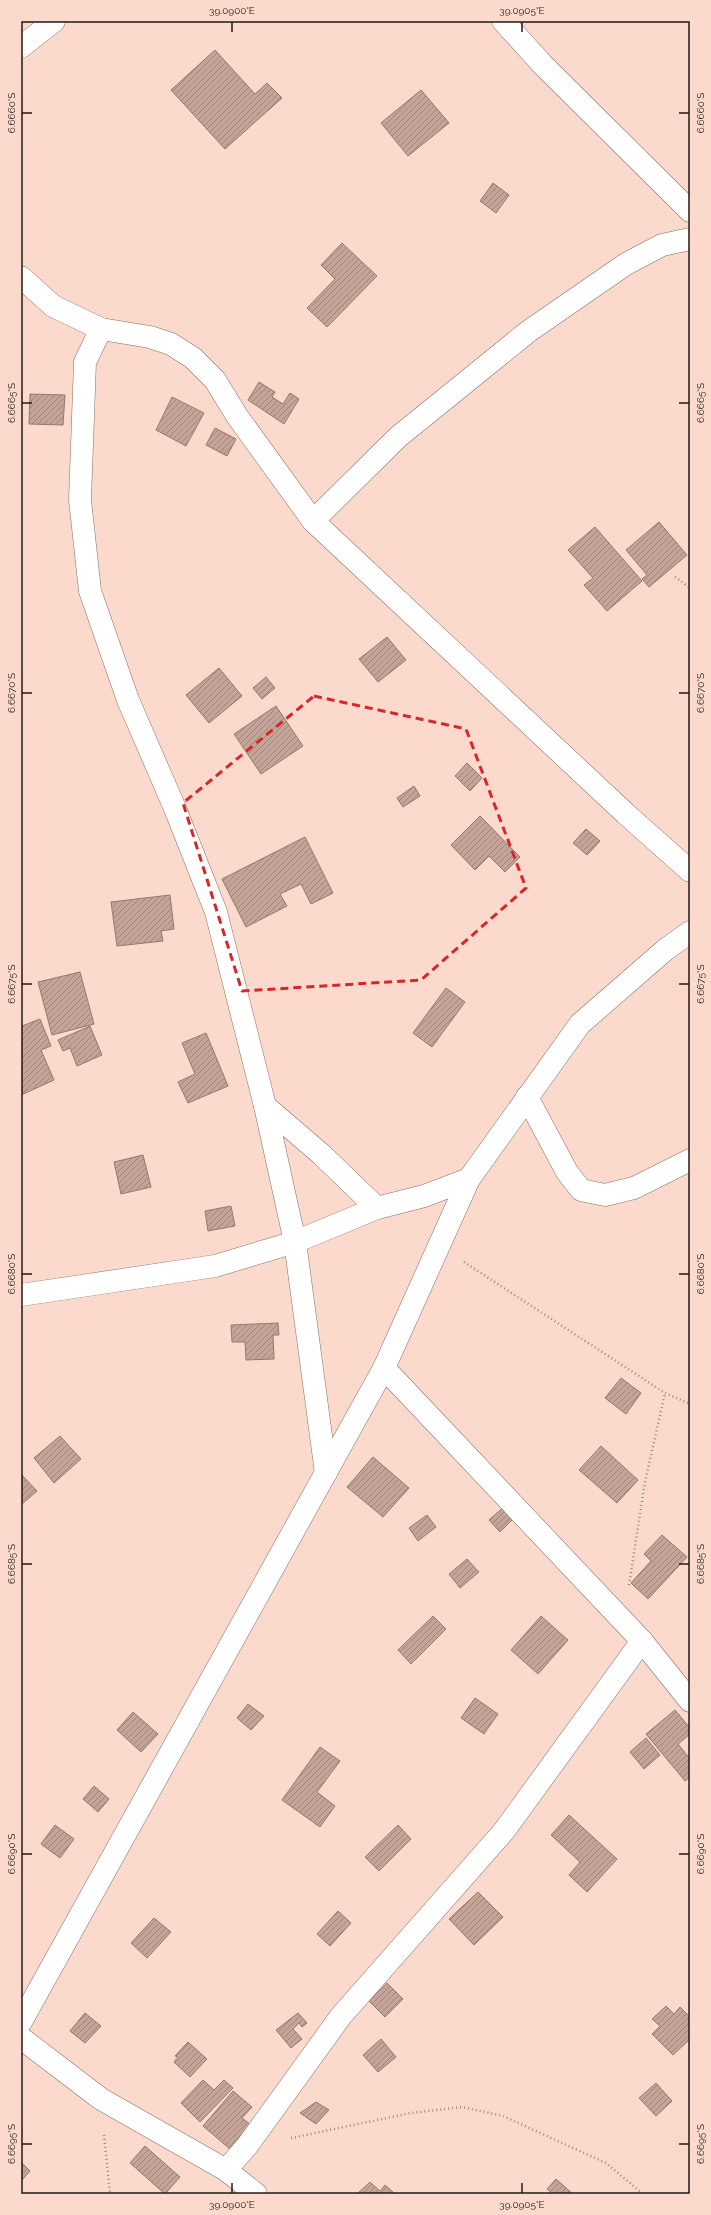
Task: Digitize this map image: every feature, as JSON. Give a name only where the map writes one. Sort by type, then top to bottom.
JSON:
[{"type":"street","points":[[21,47],[54,21]]},
{"type":"street","points":[[503,21],[543,65],[690,211]]},
{"type":"street","points":[[313,521],[398,437],[529,331],[626,264],[662,245],[690,239]]},
{"type":"street","points":[[21,276],[53,306],[101,329],[150,337],[171,344],[193,358],[215,380],[237,416],[313,521],[626,814],[690,871]]},
{"type":"street","points":[[101,329],[85,362],[80,500],[90,591],[128,700],[174,806],[216,912],[265,1106],[295,1242],[326,1473]]},
{"type":"street","points":[[21,2022],[384,1368],[469,1178],[580,1024],[665,950],[690,932]]},
{"type":"street","points":[[528,1097],[568,1172],[581,1190],[605,1195],[634,1188],[690,1160]]},
{"type":"street","points":[[265,1106],[321,1154],[377,1208]]},
{"type":"street","points":[[21,1295],[215,1266],[295,1242],[377,1208],[424,1196],[469,1178]]},
{"type":"street","points":[[384,1368],[642,1642],[690,1701]]},
{"type":"street","points":[[226,2170],[247,2146],[341,2016],[504,1831],[642,1642]]},
{"type":"street","points":[[21,2038],[101,2099],[226,2170],[256,2194]]},
{"type":"path","points":[[675,577],[690,588]]},
{"type":"path","points":[[439,1246],[665,1393],[690,1404]]},
{"type":"path","points":[[624,1623],[645,1482],[665,1393]]},
{"type":"path","points":[[101,2099],[110,2194]]},
{"type":"path","points":[[247,2146],[411,2113],[462,2107],[502,2116],[606,2163],[643,2194]]},
{"type":"highlighted area","points":[[314,696],[466,729],[526,888],[421,980],[242,991],[183,803]]},
{"type":"building","points":[[215,50],[255,94],[267,83],[282,98],[225,149],[171,90]]},
{"type":"building","points":[[421,90],[449,123],[408,156],[381,123]]},
{"type":"building","points":[[493,183],[509,195],[496,213],[480,201]]},
{"type":"building","points":[[342,243],[377,276],[327,327],[307,308],[335,279],[321,265]]},
{"type":"building","points":[[259,382],[275,392],[272,397],[283,404],[290,393],[299,399],[284,424],[248,400]]},
{"type":"building","points":[[30,394],[65,395],[63,425],[29,424]]},
{"type":"building","points":[[172,397],[204,413],[186,446],[156,430]]},
{"type":"building","points":[[215,428],[236,439],[227,456],[206,445]]},
{"type":"building","points":[[659,522],[687,555],[649,587],[642,579],[647,575],[626,550]]},
{"type":"building","points":[[595,527],[642,581],[607,611],[584,585],[593,578],[568,550]]},
{"type":"building","points":[[387,637],[406,660],[378,682],[359,659]]},
{"type":"building","points":[[219,668],[242,696],[209,723],[186,695]]},
{"type":"building","points":[[266,677],[275,688],[262,699],[253,688]]},
{"type":"building","points":[[276,706],[303,746],[261,774],[234,734]]},
{"type":"building","points":[[467,763],[482,778],[470,791],[455,776]]},
{"type":"building","points":[[414,786],[420,796],[403,807],[397,798]]},
{"type":"building","points":[[480,816],[520,857],[505,872],[489,856],[475,870],[451,845]]},
{"type":"building","points":[[586,829],[600,841],[587,855],[573,843]]},
{"type":"building","points":[[305,837],[333,893],[311,904],[301,884],[280,894],[287,906],[246,927],[222,879]]},
{"type":"building","points":[[170,895],[174,929],[161,931],[163,941],[117,946],[111,902]]},
{"type":"building","points":[[80,972],[94,1024],[52,1035],[38,982]]},
{"type":"building","points":[[446,988],[465,1002],[432,1047],[413,1033]]},
{"type":"building","points":[[40,1019],[51,1046],[41,1050],[54,1080],[21,1095],[21,1024],[22,1026]]},
{"type":"building","points":[[90,1026],[102,1055],[77,1066],[70,1048],[63,1051],[58,1040]]},
{"type":"building","points":[[206,1033],[228,1086],[188,1103],[178,1082],[195,1074],[182,1043]]},
{"type":"building","points":[[143,1155],[151,1187],[121,1194],[114,1162]]},
{"type":"building","points":[[231,1206],[235,1226],[208,1231],[205,1211]]},
{"type":"building","points":[[278,1323],[279,1335],[273,1335],[274,1359],[246,1360],[245,1342],[232,1342],[231,1325]]},
{"type":"building","points":[[621,1378],[641,1393],[626,1414],[605,1398]]},
{"type":"building","points":[[60,1436],[81,1459],[54,1483],[34,1458]]},
{"type":"building","points":[[601,1446],[638,1480],[617,1503],[579,1470]]},
{"type":"building","points":[[373,1457],[409,1488],[383,1517],[347,1487]]},
{"type":"building","points":[[21,1474],[37,1491],[21,1505]]},
{"type":"building","points":[[505,1506],[515,1517],[500,1532],[489,1520]]},
{"type":"building","points":[[427,1515],[436,1527],[418,1541],[409,1528]]},
{"type":"building","points":[[662,1535],[687,1557],[648,1599],[631,1583],[651,1561],[644,1554]]},
{"type":"building","points":[[467,1559],[479,1572],[460,1588],[449,1574]]},
{"type":"building","points":[[433,1616],[446,1629],[411,1664],[398,1650]]},
{"type":"building","points":[[541,1616],[568,1640],[538,1674],[511,1650]]},
{"type":"building","points":[[475,1698],[498,1714],[484,1734],[461,1718]]},
{"type":"building","points":[[248,1704],[264,1716],[251,1730],[237,1718]]},
{"type":"building","points":[[675,1710],[690,1728],[690,1734],[678,1744],[690,1759],[690,1777],[685,1781],[646,1734]]},
{"type":"building","points":[[133,1712],[158,1734],[141,1752],[117,1730]]},
{"type":"building","points":[[646,1738],[660,1755],[644,1769],[630,1752]]},
{"type":"building","points":[[320,1747],[340,1761],[317,1792],[335,1806],[320,1827],[282,1800]]},
{"type":"building","points":[[94,1786],[109,1799],[98,1812],[83,1799]]},
{"type":"building","points":[[569,1815],[617,1859],[587,1892],[569,1875],[580,1862],[551,1835]]},
{"type":"building","points":[[55,1825],[74,1839],[60,1858],[41,1844]]},
{"type":"building","points":[[398,1825],[411,1839],[379,1871],[365,1857]]},
{"type":"building","points":[[478,1892],[503,1917],[474,1945],[449,1919]]},
{"type":"building","points":[[338,1911],[351,1923],[330,1946],[317,1934]]},
{"type":"building","points":[[154,1918],[171,1932],[147,1958],[131,1943]]},
{"type":"building","points":[[387,1983],[403,1999],[385,2017],[369,2001]]},
{"type":"building","points":[[666,2006],[674,2014],[680,2007],[690,2017],[690,2039],[673,2055],[652,2034],[660,2026],[652,2019]]},
{"type":"building","points":[[85,2013],[101,2026],[85,2043],[70,2031]]},
{"type":"building","points":[[298,2013],[307,2023],[302,2027],[299,2023],[293,2029],[302,2039],[291,2048],[276,2030]]},
{"type":"building","points":[[381,2039],[396,2057],[378,2072],[363,2055]]},
{"type":"building","points":[[188,2042],[207,2059],[190,2077],[174,2062],[178,2057],[175,2056]]},
{"type":"building","points":[[203,2080],[214,2090],[224,2080],[233,2088],[200,2122],[181,2103]]},
{"type":"building","points":[[656,2083],[672,2101],[656,2116],[639,2098]]},
{"type":"building","points":[[233,2091],[252,2107],[242,2118],[251,2125],[230,2149],[203,2126]]},
{"type":"building","points":[[316,2102],[329,2110],[316,2124],[300,2113]]},
{"type":"building","points":[[145,2146],[180,2177],[165,2194],[130,2163]]},
{"type":"building","points":[[21,2162],[30,2171],[21,2181]]},
{"type":"building","points":[[556,2179],[573,2194],[553,2194],[547,2189]]},
{"type":"building","points":[[370,2182],[380,2191],[385,2185],[395,2194],[357,2194]]}]
